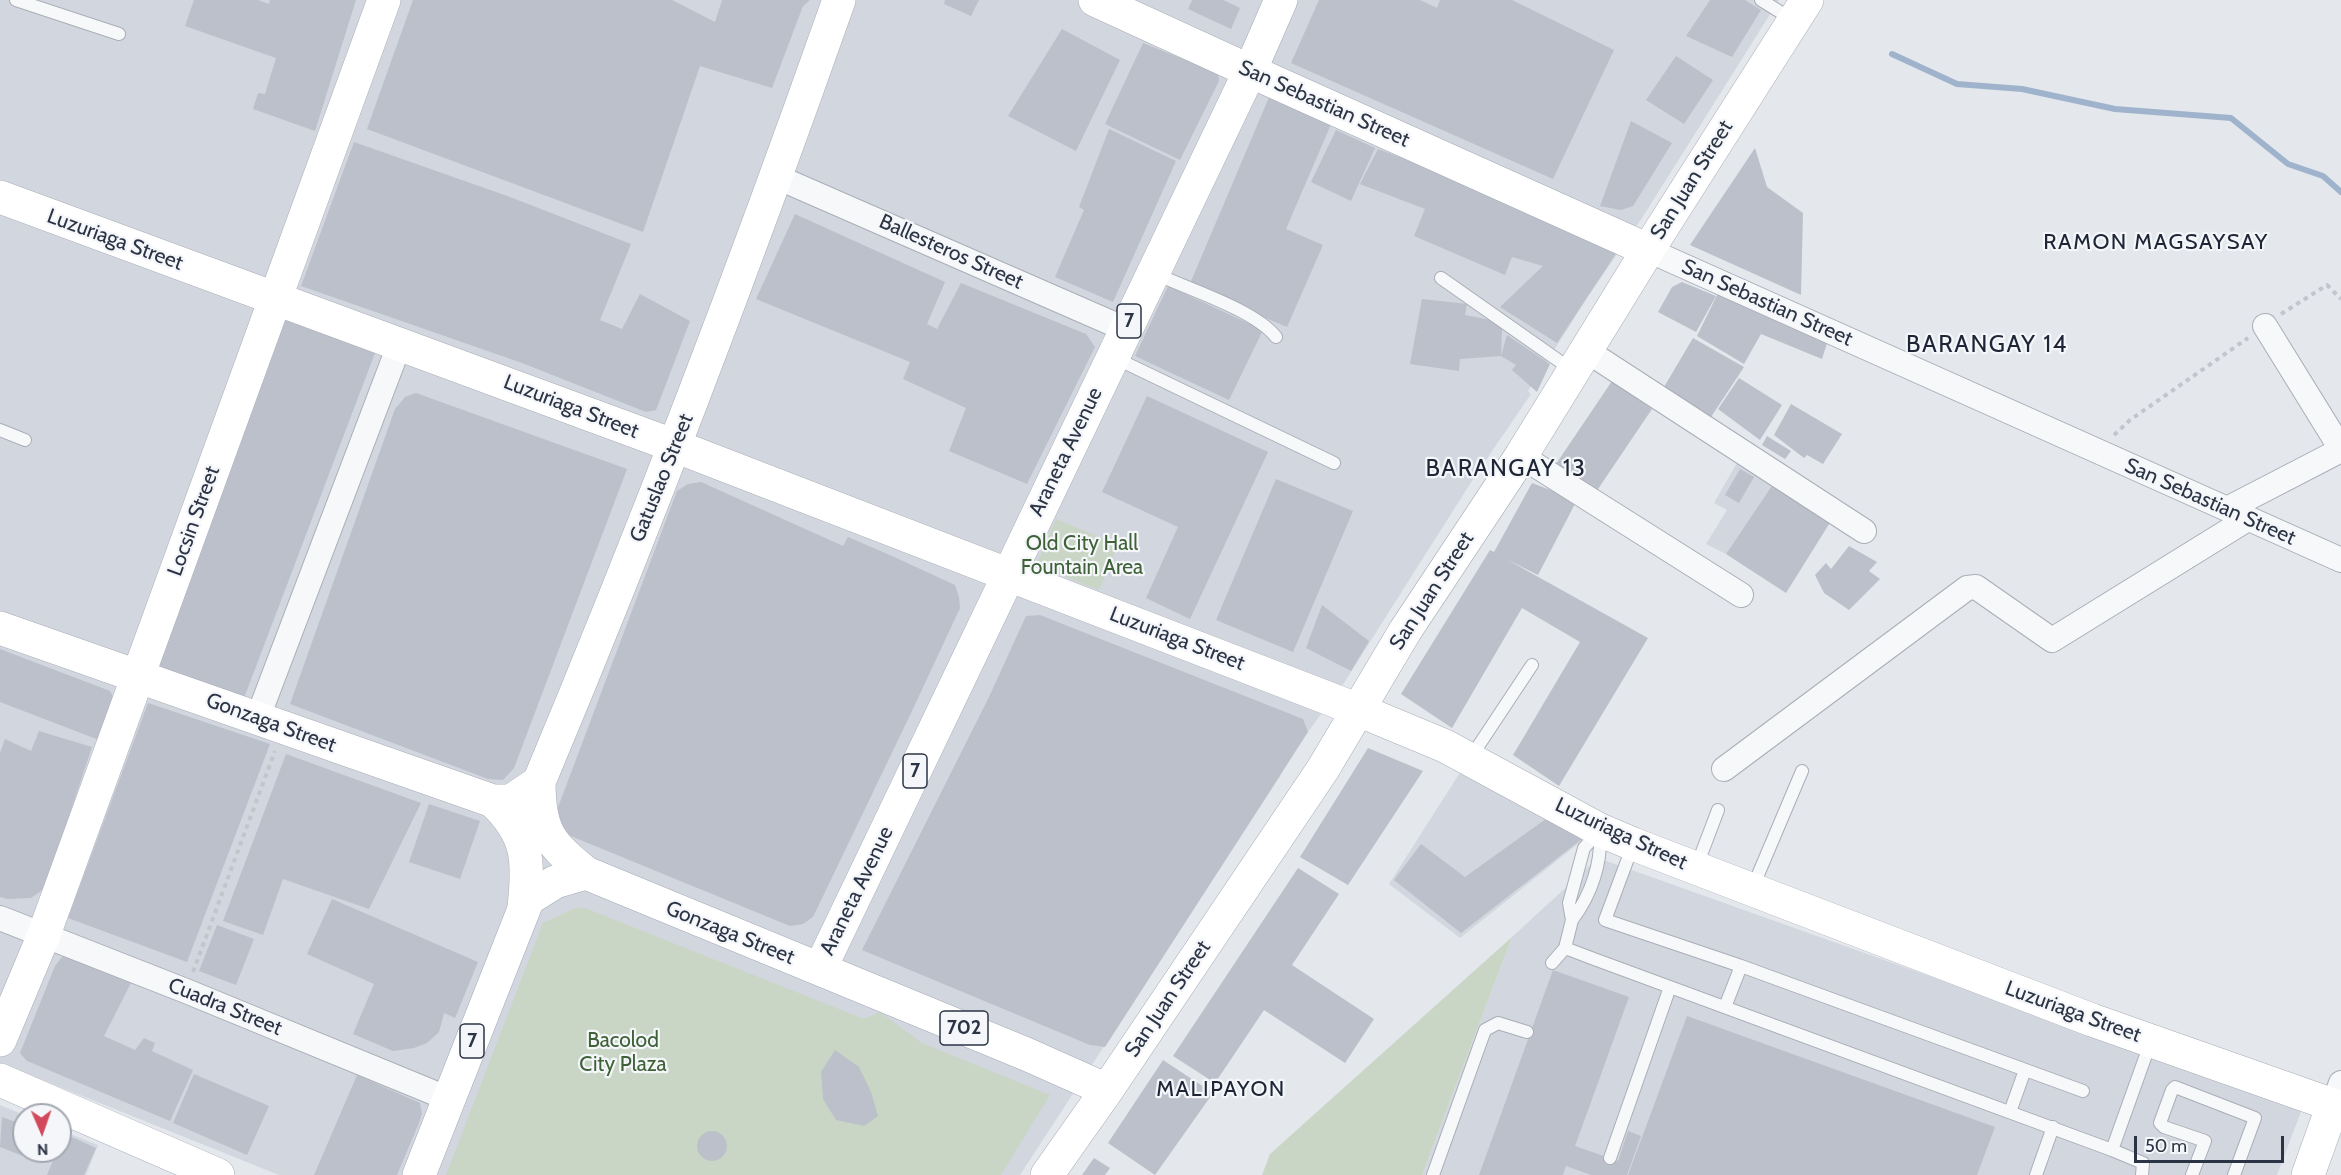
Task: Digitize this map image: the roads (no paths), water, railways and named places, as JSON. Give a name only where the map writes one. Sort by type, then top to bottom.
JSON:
[{"type":"street","name":"Locsin Street","points":[[0,1040],[43,937],[384,0]]},
{"type":"street","name":"Gatuslao Street","points":[[586,873],[562,854],[547,833],[540,814],[539,782],[675,446],[777,177],[839,0]]},
{"type":"street","name":"San Sebastian Street","points":[[1095,0],[2341,560]]},
{"type":"street","name":"Araneta Avenue","points":[[820,969],[1250,70],[1281,0]]},
{"type":"street","name":"San Juan Street","points":[[1047,1175],[1107,1090],[1323,769],[1356,709],[1521,456],[1800,10]]},
{"type":"street","name":"Ballesteros Street","points":[[777,177],[1119,343]]},
{"type":"street","name":"Luzuriaga Street","points":[[0,197],[675,446],[1356,709],[1470,758],[1600,830],[1696,869],[2092,1020],[2338,1099]]},
{"type":"street","points":[[1724,769],[1967,588],[1976,587],[2052,640],[2237,515],[2341,449],[2265,326]]},
{"type":"street","points":[[271,723],[400,343]]},
{"type":"street","points":[[1580,361],[1864,531]]},
{"type":"street","points":[[1521,456],[1741,595]]},
{"type":"street","name":"Gonzaga Street","points":[[0,628],[494,801]]},
{"type":"street","points":[[494,801],[511,801],[539,782]]},
{"type":"street","points":[[494,801],[511,819],[524,842],[527,868],[524,907]]},
{"type":"street","name":"Gonzaga Street","points":[[586,873],[1107,1090]]},
{"type":"street","name":"7","points":[[419,1175],[528,899],[538,890],[555,882],[586,873]]},
{"type":"street","name":"Cuadra Street","points":[[0,918],[43,937],[186,990],[449,1099]]},
{"type":"street","points":[[0,1080],[218,1175]]},
{"type":"street","points":[[2308,1175],[2338,1099]]},
{"type":"lane","points":[[16,0],[119,34]]},
{"type":"lane","points":[[1761,0],[1800,10]]},
{"type":"lane","points":[[1152,273],[1252,317],[1269,327],[1276,337]]},
{"type":"lane","points":[[1441,278],[1580,361]]},
{"type":"lane","points":[[1119,343],[1334,463]]},
{"type":"lane","points":[[0,430],[25,440]]},
{"type":"lane","points":[[1470,758],[1532,665]]},
{"type":"lane","points":[[1752,890],[1802,771]]},
{"type":"lane","points":[[1696,869],[1718,810]]},
{"type":"lane","points":[[1552,963],[1565,948],[1572,920],[1569,903],[1584,848],[1600,830]]},
{"type":"lane","points":[[1633,844],[1605,920],[1741,966],[2083,1090]]},
{"type":"lane","points":[[1565,948],[2112,1150],[2143,1163],[2142,1175]]},
{"type":"lane","points":[[1725,1007],[1741,966]]},
{"type":"lane","points":[[1610,1158],[1670,987]]},
{"type":"lane","points":[[1434,1175],[1485,1030],[1498,1023],[1527,1032]]},
{"type":"lane","points":[[2112,1150],[2151,1040]]},
{"type":"lane","points":[[2010,1112],[2025,1070]]},
{"type":"lane","points":[[2192,1175],[2205,1141],[2164,1127],[2160,1123],[2175,1087],[2255,1118],[2234,1175]]},
{"type":"lane","points":[[2036,1175],[2052,1127]]},
{"type":"waterway","points":[[1892,54],[1957,84],[2022,89],[2115,109],[2231,118],[2288,164],[2323,176],[2341,192]]},
{"type":"district","name":"RAMON MAGSAYSAY","points":[[2156,243]]},
{"type":"district","name":"BARANGAY 14","points":[[1987,345]]},
{"type":"district","name":"BARANGAY 13","points":[[1506,469]]},
{"type":"district","name":"MALIPAYON","points":[[1221,1090]]},
{"type":"park label","name":"Old City Hall Fountain Area","points":[[1082,556]]},
{"type":"park label","name":"Bacolod City Plaza","points":[[623,1053]]}]
